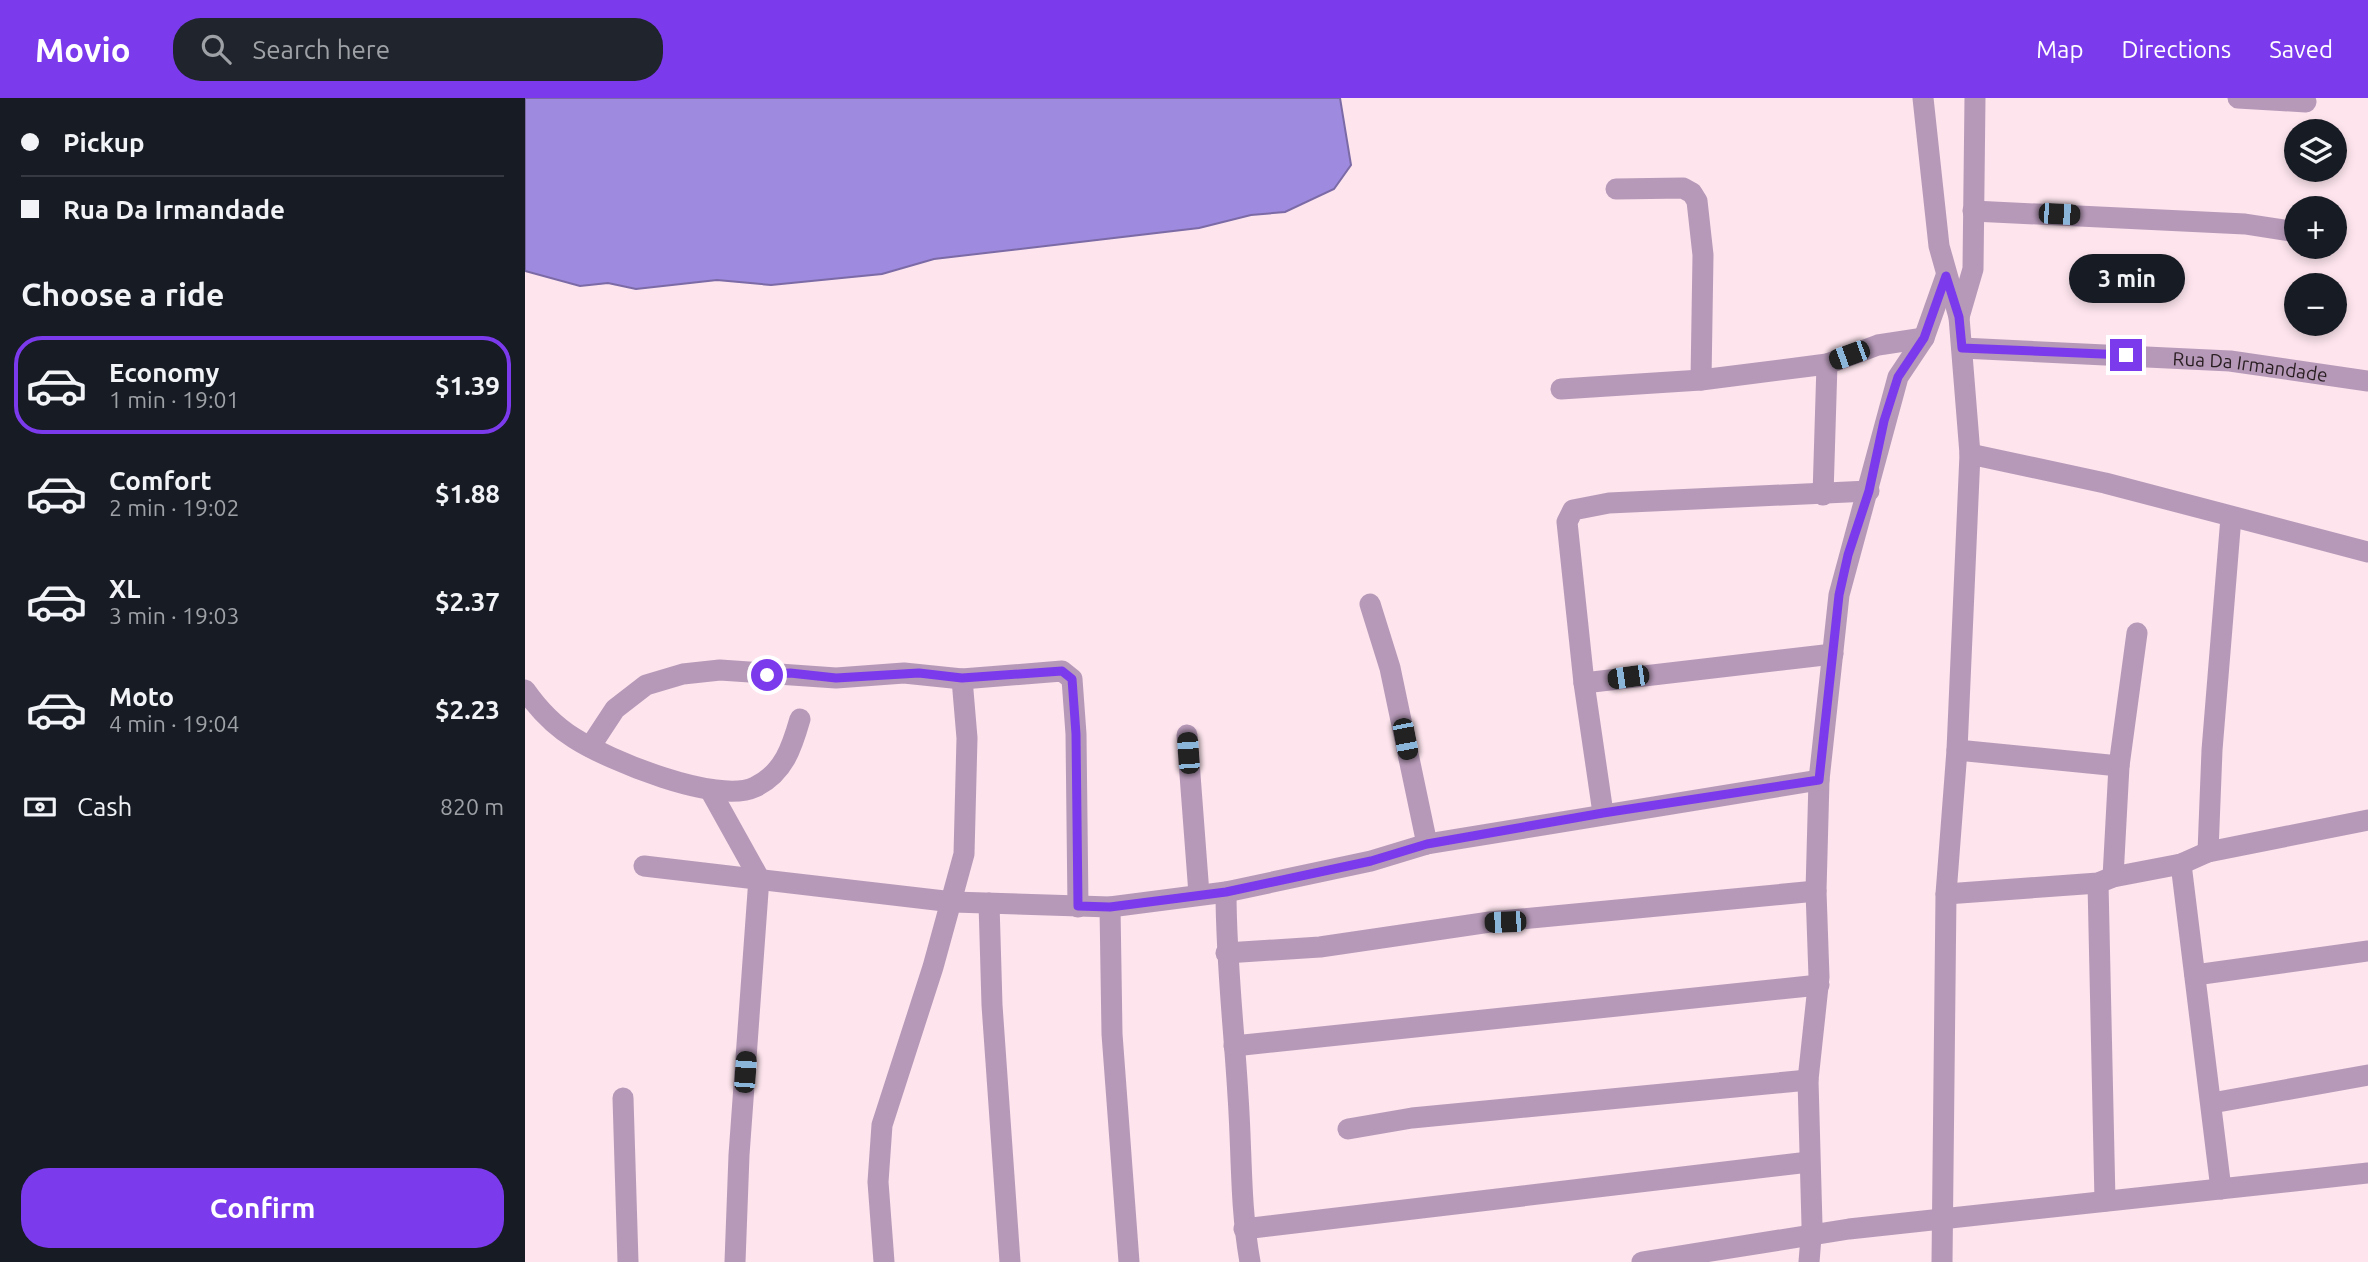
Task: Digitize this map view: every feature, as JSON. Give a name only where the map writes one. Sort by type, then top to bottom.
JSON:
[{"type":"street","points":[[1923,98],[1928,162],[1946,276],[1959,317],[1970,454],[1957,750],[1946,894],[1942,1262]]},
{"type":"street","points":[[1959,317],[1973,269],[1975,98]]},
{"type":"street","points":[[2238,98],[2306,102]]},
{"type":"street","points":[[1616,189],[1683,188],[1692,193],[1697,201],[1703,255],[1701,380]]},
{"type":"street","points":[[1973,211],[2245,224],[2284,230]]},
{"type":"street","points":[[1809,1262],[1811,1237],[1808,1080],[1819,985],[1816,891],[1819,780],[1839,595],[1898,377],[1924,338],[1946,276]]},
{"type":"street","points":[[1561,389],[1701,380],[1827,363],[1878,345],[1924,338]]},
{"type":"street","name":"Rua Da Irmandade","points":[[1962,348],[2230,361],[2368,381]]},
{"type":"street","points":[[1823,495],[1827,363]]},
{"type":"street","points":[[1970,454],[2105,483],[2368,552]]},
{"type":"street","points":[[1603,813],[1584,683],[1567,522],[1573,510],[1609,503],[1869,491]]},
{"type":"street","points":[[2208,852],[2212,750],[2231,517]]},
{"type":"street","points":[[1370,604],[1390,667],[1427,844]]},
{"type":"street","points":[[2105,1200],[2105,880],[2137,633]]},
{"type":"street","points":[[1584,683],[1833,654]]},
{"type":"street","points":[[590,747],[615,709],[646,685],[683,674],[720,670],[836,678],[904,673],[962,678],[1062,671],[1072,679],[1076,734],[1078,906]]},
{"type":"street","points":[[884,1262],[878,1182],[882,1125],[953,902],[964,855],[967,738],[962,678]]},
{"type":"street","points":[[525,690],[541,714],[590,747],[711,790],[733,793],[754,788],[771,778],[786,762],[800,719]]},
{"type":"street","points":[[1187,735],[1199,894]]},
{"type":"street","points":[[1957,750],[2119,766]]},
{"type":"street","points":[[644,866],[953,902],[1110,907],[1226,892],[1371,861],[1427,844],[1603,813],[1819,780]]},
{"type":"street","points":[[711,790],[759,878],[739,1154],[735,1262]]},
{"type":"street","points":[[1946,894],[2105,880],[2181,864],[2208,852],[2368,820]]},
{"type":"street","points":[[2181,864],[2221,1189]]},
{"type":"street","points":[[1226,953],[1320,947],[1490,922],[1816,891]]},
{"type":"street","points":[[1226,892],[1226,953],[1244,1229],[1250,1262]]},
{"type":"street","points":[[989,903],[992,1005],[1010,1262]]},
{"type":"street","points":[[1110,907],[1112,1034],[1129,1262]]},
{"type":"street","points":[[2195,975],[2368,951]]},
{"type":"street","points":[[1234,1046],[1819,985]]},
{"type":"street","points":[[2212,1103],[2368,1075]]},
{"type":"street","points":[[1349,1129],[1412,1118],[1808,1080]]},
{"type":"street","points":[[623,1098],[628,1262]]},
{"type":"street","points":[[1244,1229],[1809,1162]]},
{"type":"street","points":[[1642,1262],[1849,1229],[1943,1221],[2105,1200],[2368,1173]]},
{"type":"shaded area","points":[[525,98],[1340,98],[1351,165],[1334,189],[1285,212],[1251,215],[1199,228],[934,259],[882,274],[771,285],[717,280],[636,289],[608,283],[580,286],[525,271]]},
{"type":"route","points":[[767,675],[790,673],[836,678],[934,673],[962,678],[1062,671],[1068,673],[1072,679],[1076,734],[1078,906],[1110,907],[1226,892],[1371,861],[1427,844],[1478,838],[1603,813],[1819,780],[1839,595],[1848,555],[1869,491],[1884,421],[1898,377],[1924,338],[1936,311],[1946,276],[1959,317],[1962,348],[2126,355]]}]
